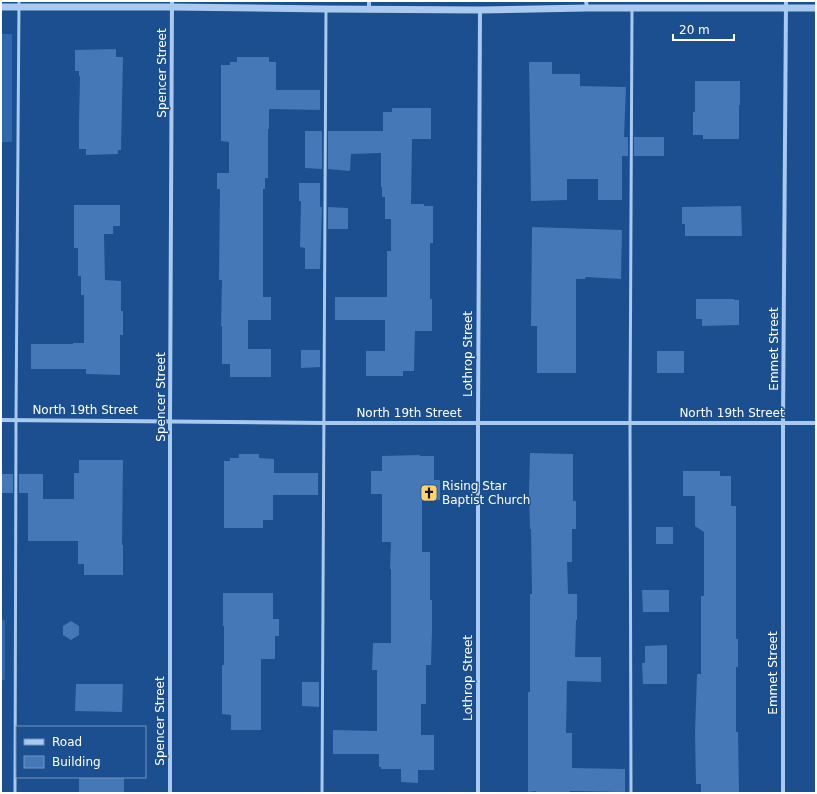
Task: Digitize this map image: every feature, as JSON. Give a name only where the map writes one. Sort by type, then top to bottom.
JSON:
[{"type":"street","points":[[369,1],[369,9]]},
{"type":"street","points":[[1,7],[19,4],[172,4],[326,9],[480,10],[587,4],[632,8],[786,4],[816,8]]},
{"type":"street","name":"Spencer Street","points":[[170,793],[172,4]]},
{"type":"street","name":"Emmet Street","points":[[783,793],[783,423],[786,4]]},
{"type":"street","name":"Lothrop Street","points":[[478,793],[480,10]]},
{"type":"street","name":"North 19th Street","points":[[1,420],[478,423],[816,423]]},
{"type":"lane","points":[[15,793],[19,4]]},
{"type":"lane","points":[[631,793],[630,423],[632,8]]},
{"type":"lane","points":[[322,793],[326,9]]},
{"type":"shaded area","points":[[1,34],[12,34],[12,142],[1,142]]},
{"type":"shaded area","points":[[1,620],[5,620],[5,680],[1,680]]},
{"type":"building","points":[[116,49],[116,57],[123,57],[121,150],[118,150],[118,154],[86,155],[86,149],[79,149],[80,76],[79,71],[75,71],[75,50]]},
{"type":"building","points":[[237,57],[269,57],[269,62],[276,62],[276,90],[320,90],[320,110],[269,109],[268,178],[265,178],[265,189],[263,189],[263,297],[271,297],[271,320],[248,320],[248,349],[271,349],[271,377],[230,377],[230,364],[222,364],[222,280],[219,280],[220,189],[217,189],[217,173],[229,173],[229,142],[221,141],[221,65],[230,65],[230,62],[237,62]]},
{"type":"building","points":[[529,62],[552,62],[552,74],[580,74],[580,86],[626,87],[624,137],[628,137],[628,156],[622,156],[622,200],[598,200],[598,179],[567,179],[567,200],[531,201]]},
{"type":"building","points":[[695,81],[740,81],[739,139],[703,139],[703,135],[693,135]]},
{"type":"building","points":[[392,108],[431,108],[431,139],[412,139],[411,204],[433,206],[433,243],[430,243],[430,299],[432,299],[432,331],[415,331],[414,371],[403,371],[403,376],[366,376],[366,351],[385,351],[385,320],[335,320],[335,297],[387,297],[387,251],[391,251],[391,219],[385,219],[385,197],[382,197],[381,187],[381,153],[351,154],[350,171],[328,169],[328,131],[383,131],[383,112],[392,112]]},
{"type":"building","points":[[305,131],[322,131],[322,169],[305,168]]},
{"type":"building","points":[[634,137],[664,137],[664,156],[634,156]]},
{"type":"building","points":[[299,183],[320,183],[320,207],[322,207],[320,269],[305,269],[305,248],[300,247],[301,201],[299,201]]},
{"type":"building","points":[[74,205],[120,205],[120,226],[113,226],[113,234],[104,234],[105,280],[121,281],[123,335],[120,335],[120,375],[86,374],[86,369],[31,369],[31,344],[84,343],[84,295],[81,295],[81,276],[78,276],[78,248],[74,248]]},
{"type":"building","points":[[741,206],[742,236],[685,236],[685,224],[682,224],[682,207]]},
{"type":"building","points":[[328,207],[348,208],[348,229],[328,229]]},
{"type":"building","points":[[532,227],[622,230],[621,279],[586,277],[585,279],[576,279],[576,373],[537,373],[537,326],[531,326]]},
{"type":"building","points":[[696,299],[739,300],[739,325],[702,326],[702,319],[696,319]]},
{"type":"building","points":[[301,350],[320,350],[320,367],[301,368]]},
{"type":"building","points":[[657,351],[684,351],[684,373],[657,373]]},
{"type":"building","points":[[530,453],[573,454],[573,501],[576,501],[576,529],[572,529],[572,562],[567,562],[568,594],[577,594],[575,657],[601,657],[601,682],[567,681],[566,733],[572,733],[572,768],[625,769],[625,792],[528,792],[528,692],[530,692],[530,594],[532,594],[529,491]]},
{"type":"building","points":[[239,454],[259,454],[259,458],[274,459],[274,473],[318,473],[318,495],[273,495],[273,520],[263,520],[263,528],[224,528],[224,461],[230,461],[230,458],[239,458]]},
{"type":"building","points":[[382,456],[434,456],[434,480],[440,480],[440,500],[422,500],[422,552],[430,552],[430,600],[432,600],[432,630],[431,665],[426,665],[426,704],[421,704],[421,735],[434,735],[434,770],[418,770],[418,783],[401,782],[401,769],[381,769],[381,767],[379,767],[379,754],[333,754],[333,730],[377,731],[377,670],[372,670],[373,643],[391,643],[391,542],[382,542],[382,494],[371,494],[371,471],[382,471]]},
{"type":"building","points":[[79,460],[123,460],[123,575],[84,575],[84,564],[78,564],[78,541],[28,541],[28,493],[19,493],[19,474],[43,474],[43,499],[74,499],[74,473],[79,473]]},
{"type":"building","points":[[683,471],[720,471],[720,476],[731,476],[731,506],[736,506],[736,639],[738,639],[738,667],[736,667],[736,732],[738,732],[739,793],[701,793],[701,784],[696,784],[695,733],[697,674],[701,674],[701,596],[704,596],[704,532],[695,526],[695,496],[683,496]]},
{"type":"building","points":[[1,474],[13,474],[13,493],[1,493]]},
{"type":"building","points":[[656,527],[673,527],[673,544],[656,544]]},
{"type":"building","points":[[642,590],[669,590],[669,612],[643,612]]},
{"type":"building","points":[[223,593],[273,593],[273,619],[279,619],[279,636],[275,636],[275,659],[261,659],[261,730],[231,730],[231,715],[222,714],[222,665],[224,665]]},
{"type":"building","points":[[71,621],[79,626],[79,635],[71,640],[63,635],[63,626]]},
{"type":"building","points":[[667,645],[667,684],[643,684],[642,663],[645,663],[645,646]]},
{"type":"building","points":[[302,682],[319,682],[319,707],[302,706]]},
{"type":"building","points":[[76,684],[123,684],[122,712],[75,711]]},
{"type":"building","points":[[79,778],[124,778],[124,793],[79,793]]},
{"type":"place","name":"Rising Star Baptist Church","points":[[429,493]]}]
